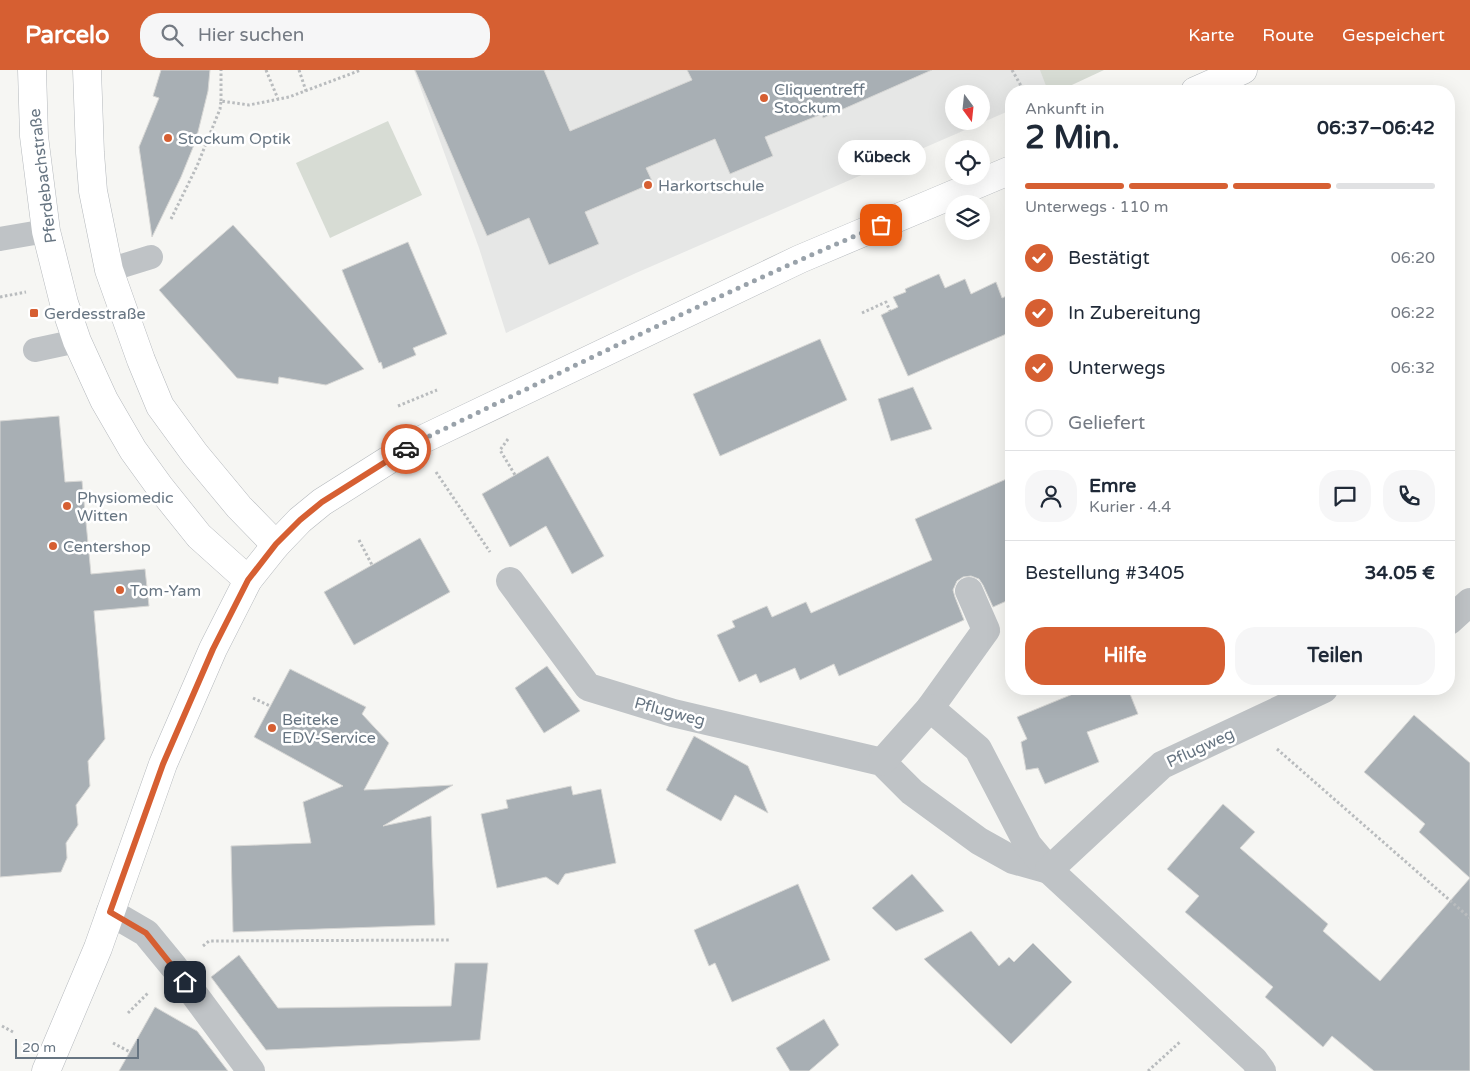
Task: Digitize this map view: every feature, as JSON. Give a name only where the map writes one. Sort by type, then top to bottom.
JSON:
[{"type":"main road","name":"Pferdebachstraße","points":[[32,70],[34,136],[46,231],[64,303],[77,341],[104,400],[133,450],[199,536],[248,580]]},
{"type":"main road","points":[[87,70],[93,190],[109,270],[141,360],[160,406],[201,461],[239,507],[276,544]]},
{"type":"main road","points":[[1209,85],[1243,70]]},
{"type":"main road","points":[[46,1071],[98,948],[163,764],[213,649],[248,580],[276,544],[300,520],[322,502],[417,442],[800,259],[1005,173]]},
{"type":"street","name":"Pflugweg","points":[[510,581],[588,687],[673,713],[882,762]]},
{"type":"street","points":[[968,591],[986,630],[930,708],[882,762],[912,792],[979,841],[1013,860],[1049,870]]},
{"type":"street","points":[[1455,616],[1470,602]]},
{"type":"street","name":"Pflugweg","points":[[1049,870],[1162,765],[1311,695]]},
{"type":"street","points":[[930,708],[978,750],[1028,845],[1049,870],[1254,1060],[1262,1071]]},
{"type":"street","points":[[110,912],[146,933],[252,1071]]},
{"type":"lane","points":[[0,239],[46,231]]},
{"type":"lane","points":[[109,270],[151,257]]},
{"type":"lane","points":[[35,350],[77,341]]},
{"type":"path","points":[[171,219],[220,109],[222,70]]},
{"type":"path","points":[[266,70],[278,99]]},
{"type":"path","points":[[299,70],[306,91]]},
{"type":"path","points":[[221,100],[248,105],[278,99],[306,91],[361,70]]},
{"type":"path","points":[[1012,70],[1021,85]]},
{"type":"path","points":[[0,298],[26,292]]},
{"type":"path","points":[[862,313],[886,302],[890,311]]},
{"type":"path","points":[[417,442],[510,581]]},
{"type":"path","points":[[500,450],[515,475]]},
{"type":"path","points":[[359,540],[372,565]]},
{"type":"path","points":[[253,698],[270,706]]},
{"type":"path","points":[[1248,724],[1470,918]]},
{"type":"path","points":[[128,1013],[174,967],[209,941],[450,940]]},
{"type":"path","points":[[1148,1071],[1208,1018]]},
{"type":"path","points":[[2,1026],[14,1032]]},
{"type":"path","points":[[113,1043],[130,1052]]},
{"type":"shaded area","name":"Harkortschule","points":[[414,70],[1103,70],[1069,85],[1005,85],[1005,113],[990,119],[990,85],[945,85],[945,130],[965,130],[636,273],[506,333],[479,248]]},
{"type":"shaded area","points":[[1040,70],[1104,70],[1072,85],[1046,85]]},
{"type":"shaded area","points":[[388,121],[422,195],[330,238],[296,163]]},
{"type":"building","points":[[161,70],[210,70],[208,91],[196,140],[181,177],[152,237],[139,147],[159,98],[153,96]]},
{"type":"building","points":[[415,70],[544,70],[570,131],[692,80],[687,70],[932,70],[823,118],[822,114],[765,137],[773,156],[730,174],[715,139],[646,168],[653,183],[585,212],[599,244],[549,265],[529,218],[487,236]]},
{"type":"building","points":[[233,225],[364,369],[326,385],[279,377],[278,384],[237,378],[159,290]]},
{"type":"building","points":[[408,242],[447,334],[413,348],[416,355],[383,369],[342,270]]},
{"type":"building","points":[[939,274],[945,288],[965,279],[971,294],[996,282],[1002,298],[1005,297],[1005,335],[908,376],[881,315],[898,307],[893,297],[906,292],[905,289]]},
{"type":"building","points":[[820,339],[847,400],[720,456],[693,394]]},
{"type":"building","points":[[913,387],[932,429],[891,441],[878,399]]},
{"type":"building","points":[[59,416],[65,482],[82,481],[91,574],[145,569],[149,606],[94,611],[105,739],[88,761],[90,786],[76,805],[78,825],[66,843],[67,858],[61,872],[0,877],[0,421]]},
{"type":"building","points":[[548,456],[604,556],[572,574],[546,526],[510,547],[482,494]]},
{"type":"building","points":[[1005,480],[1005,602],[993,607],[979,579],[971,576],[963,577],[957,581],[953,590],[964,620],[839,676],[834,664],[800,680],[795,668],[760,683],[756,674],[739,682],[717,635],[735,627],[732,621],[767,606],[772,617],[806,602],[811,613],[932,560],[915,519]]},
{"type":"building","points":[[420,538],[450,592],[354,645],[324,592]]},
{"type":"building","points":[[547,666],[580,711],[544,733],[515,688]]},
{"type":"building","points":[[290,669],[366,707],[362,714],[389,743],[364,790],[453,785],[383,826],[431,816],[435,925],[233,932],[231,846],[311,843],[303,802],[343,786],[254,737]]},
{"type":"building","points":[[1070,695],[1130,695],[1138,714],[1087,732],[1099,762],[1045,784],[1038,768],[1026,770],[1021,742],[1027,739],[1017,717]]},
{"type":"building","points":[[1414,715],[1470,763],[1470,878],[1419,832],[1425,824],[1364,772]]},
{"type":"building","points":[[694,736],[748,766],[768,813],[735,795],[721,821],[666,790]]},
{"type":"building","points":[[571,786],[573,795],[601,789],[616,863],[565,874],[558,885],[546,877],[497,888],[481,814],[508,808],[506,800]]},
{"type":"building","points":[[1223,804],[1255,832],[1240,848],[1328,924],[1323,931],[1380,981],[1470,878],[1470,1071],[1374,1071],[1332,1036],[1323,1047],[1265,997],[1273,987],[1185,912],[1199,896],[1167,869]]},
{"type":"building","points":[[912,874],[944,911],[896,931],[872,908]]},
{"type":"building","points":[[798,884],[830,960],[732,1002],[715,963],[709,966],[694,930]]},
{"type":"building","points":[[971,931],[999,966],[1009,957],[1014,962],[1033,943],[1072,982],[1011,1044],[924,959]]},
{"type":"building","points":[[239,955],[278,1008],[451,1006],[455,963],[488,963],[480,1040],[266,1050],[211,977]]},
{"type":"building","points":[[155,1007],[197,1031],[228,1071],[119,1071]]},
{"type":"building","points":[[824,1019],[839,1045],[809,1071],[790,1071],[776,1048]]},
{"type":"way so far","points":[[406,449],[716,298],[800,259],[881,225]]},
{"type":"place","name":"Cliquentreff Stockum","points":[[764,98]]},
{"type":"place","name":"Stockum Optik","points":[[168,138]]},
{"type":"place","name":"Harkortschule","points":[[648,185]]},
{"type":"place","name":"Kübeck","points":[[881,225]]},
{"type":"place","name":"Gerdesstraße","points":[[34,313]]},
{"type":"place","name":"Physiomedic Witten","points":[[67,506]]},
{"type":"place","name":"Centershop","points":[[53,546]]},
{"type":"place","name":"Tom-Yam","points":[[120,590]]},
{"type":"place","name":"Beiteke EDV-Service","points":[[272,728]]},
{"type":"route","points":[[185,982],[146,933],[110,912],[163,764],[213,649],[248,580],[276,544],[300,520],[322,502],[406,449]]}]
